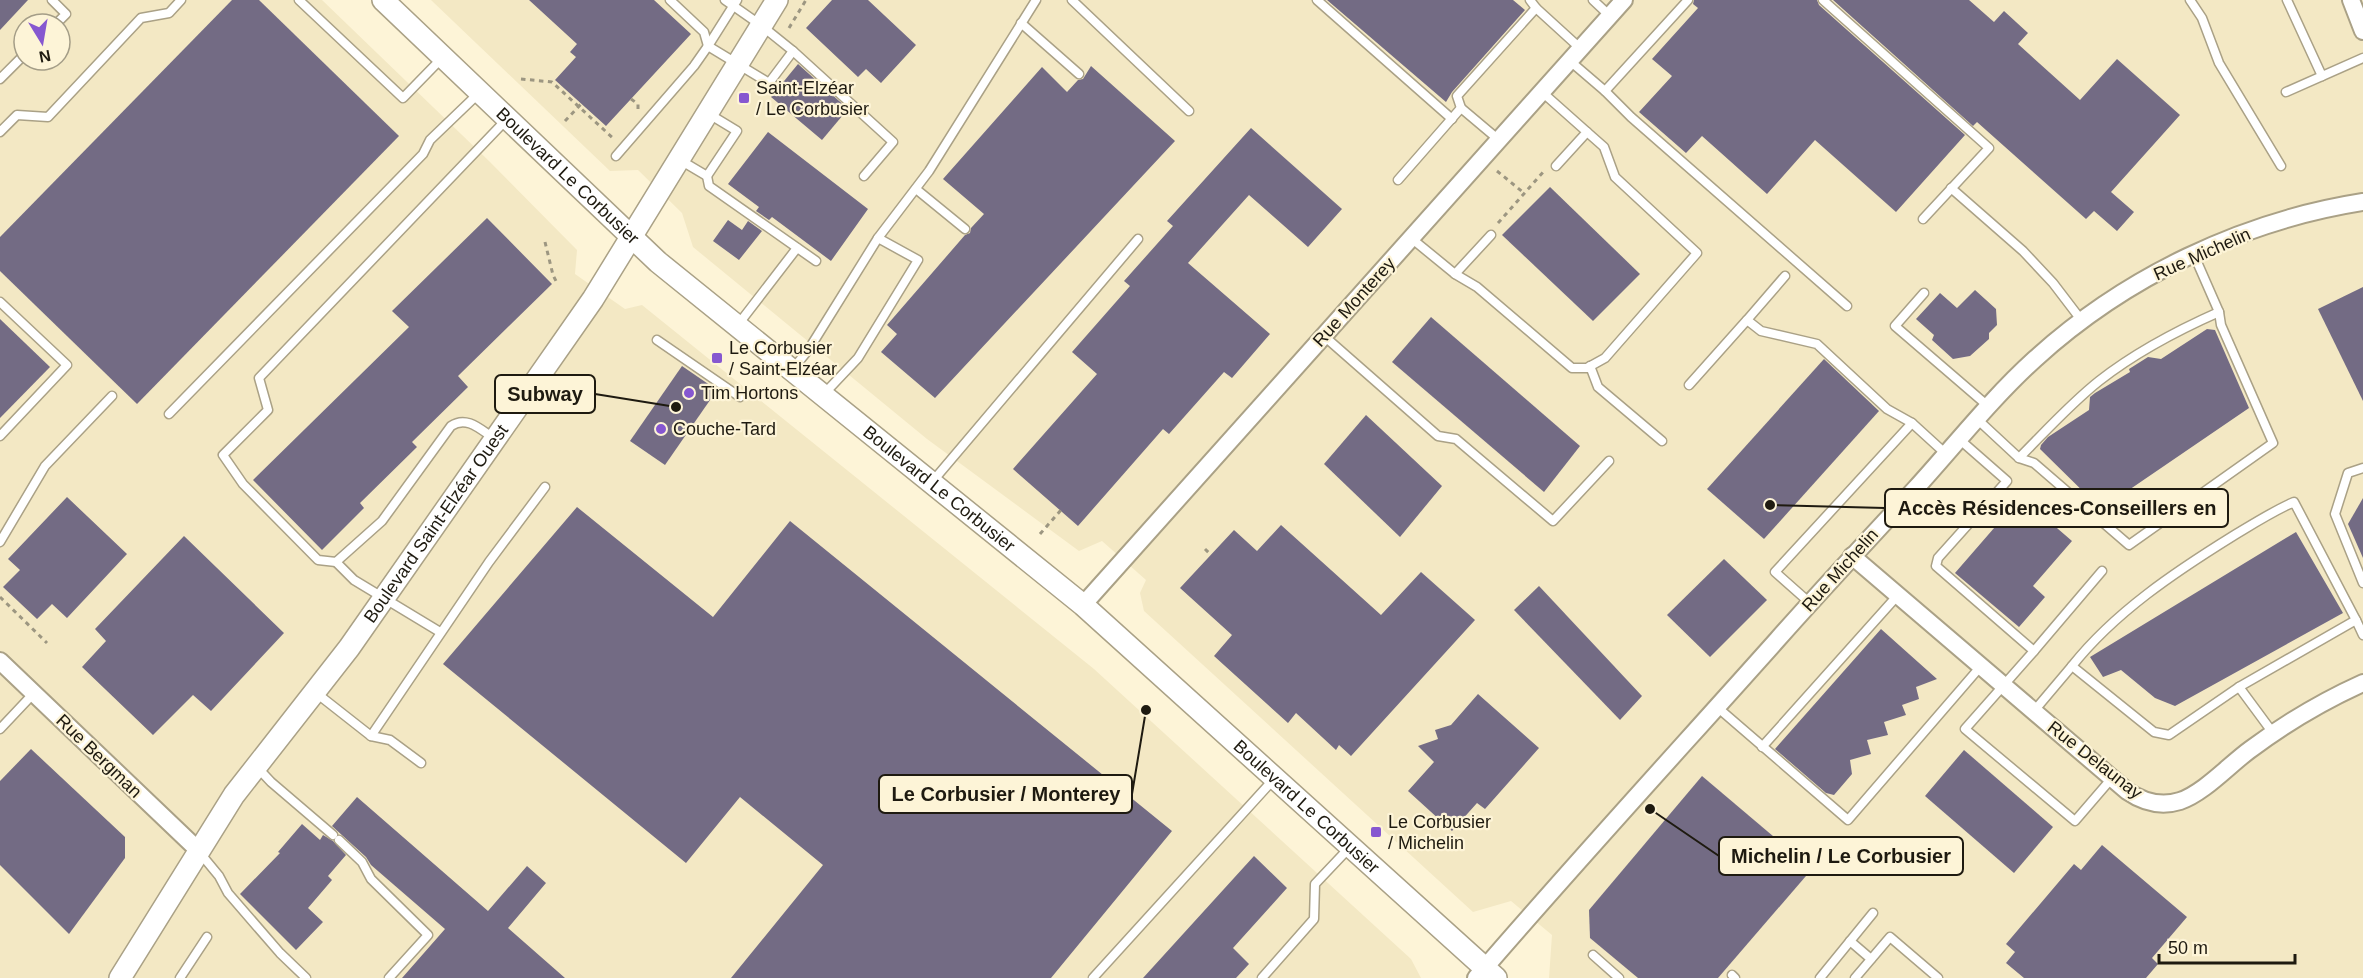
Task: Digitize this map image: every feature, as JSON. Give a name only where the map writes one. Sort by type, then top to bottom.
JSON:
[{"type":"street","name":"Boulevard Saint-Elzéar Ouest","points":[[120,978],[198,850],[256,766],[384,598],[459,488],[530,392],[632,238],[777,0]]},
{"type":"street","name":"Rue Monterey","points":[[1083,605],[1624,0]]},
{"type":"street","points":[[2351,0],[2363,31]]},
{"type":"street","name":"Boulevard Le Corbusier","points":[[391,3],[479,92],[658,262],[1083,605],[1351,846],[1485,975]]},
{"type":"street","name":"Rue Michelin","points":[[1485,975],[1717,707],[1852,556],[2033,360],[2082,321],[2137,284],[2194,255],[2240,235],[2291,218],[2363,202]]},
{"type":"street","name":"Rue Delaunay","points":[[1852,556],[2112,778],[2133,795],[2147,801],[2162,804],[2176,802],[2196,792],[2273,733],[2316,707],[2363,683]]},
{"type":"street","name":"Rue Bergman","points":[[0,661],[198,850]]},
{"type":"lane","points":[[51,0],[64,12]]},
{"type":"lane","points":[[0,132],[17,115],[48,117],[141,18],[168,13],[181,0]]},
{"type":"lane","points":[[298,0],[403,98],[443,57]]},
{"type":"lane","points":[[670,0],[704,32],[708,46],[740,63],[769,83],[793,51]]},
{"type":"lane","points":[[792,370],[809,349],[878,238],[929,171],[1036,0]]},
{"type":"lane","points":[[1072,0],[1189,111]]},
{"type":"lane","points":[[1317,0],[1452,118]]},
{"type":"lane","points":[[1530,0],[1605,91],[1640,125],[1847,306]]},
{"type":"lane","points":[[1593,0],[1610,16]]},
{"type":"lane","points":[[1605,91],[1688,0]]},
{"type":"lane","points":[[1823,0],[1989,148],[1923,219]]},
{"type":"lane","points":[[2190,0],[2202,18],[2219,63],[2281,165]]},
{"type":"lane","points":[[2287,0],[2322,76]]},
{"type":"lane","points":[[616,156],[694,66],[708,46],[732,2],[793,51],[893,142],[864,176]]},
{"type":"lane","points":[[1499,140],[1461,108],[1457,96],[1536,8]]},
{"type":"lane","points":[[1021,23],[1079,74]]},
{"type":"lane","points":[[2286,92],[2363,58]]},
{"type":"lane","points":[[0,79],[12,67]]},
{"type":"lane","points":[[169,414],[423,154],[430,140],[479,92]]},
{"type":"lane","points":[[1412,238],[1455,274],[1477,287],[1572,368],[1580,369],[1590,366],[1605,358],[1697,253],[1615,177],[1604,147],[1542,92]]},
{"type":"lane","points":[[1398,180],[1461,108]]},
{"type":"lane","points":[[709,114],[736,131],[707,176],[709,186],[816,261]]},
{"type":"lane","points":[[440,632],[354,580],[336,562],[318,560],[243,484],[224,455],[268,410],[259,378],[507,119]]},
{"type":"lane","points":[[1556,166],[1587,132]]},
{"type":"lane","points":[[680,160],[707,176]]},
{"type":"lane","points":[[1951,188],[2023,251],[2053,283],[2082,321]]},
{"type":"lane","points":[[916,189],[965,229]]},
{"type":"lane","points":[[1455,274],[1491,235]]},
{"type":"lane","points":[[823,395],[858,357],[918,260],[878,238]]},
{"type":"lane","points":[[932,482],[1138,239]]},
{"type":"lane","points":[[737,326],[797,248]]},
{"type":"lane","points":[[1977,419],[2019,458],[2034,463],[2129,545],[2273,443],[2221,326],[2219,312],[2194,255]]},
{"type":"lane","points":[[1689,385],[1785,276]]},
{"type":"lane","points":[[1924,293],[1895,326],[1989,406]]},
{"type":"lane","points":[[0,302],[67,365],[0,436]]},
{"type":"lane","points":[[2019,458],[2071,406],[2116,369],[2164,338],[2219,312]]},
{"type":"lane","points":[[1747,320],[1761,331],[1817,344],[1887,409],[1912,423],[1946,454]]},
{"type":"lane","points":[[1324,336],[1438,436],[1456,440],[1552,521],[1609,461]]},
{"type":"lane","points":[[657,340],[740,397]]},
{"type":"lane","points":[[1590,366],[1598,387],[1662,441]]},
{"type":"lane","points":[[0,542],[45,466],[112,396]]},
{"type":"lane","points":[[336,562],[382,521],[451,426],[462,421],[470,423],[496,439]]},
{"type":"lane","points":[[1810,603],[1775,572],[1912,423]]},
{"type":"lane","points":[[1959,439],[2007,481],[1938,558],[1936,566],[2034,651]]},
{"type":"lane","points":[[2363,468],[2348,473],[2335,513],[2363,583]]},
{"type":"lane","points":[[371,736],[440,632],[545,487]]},
{"type":"lane","points":[[2034,711],[2087,648],[2148,592],[2218,545],[2294,502],[2363,635]]},
{"type":"lane","points":[[2102,571],[1965,729],[2075,821],[2112,778]]},
{"type":"lane","points":[[1762,747],[1898,595]]},
{"type":"lane","points":[[2072,666],[2154,732],[2165,735],[2176,732],[2239,687],[2356,620]]},
{"type":"lane","points":[[1717,707],[1848,820],[1981,666]]},
{"type":"lane","points":[[2239,687],[2273,733]]},
{"type":"lane","points":[[314,692],[371,736],[390,740],[420,763]]},
{"type":"lane","points":[[0,729],[33,694]]},
{"type":"lane","points":[[256,766],[362,862],[371,879],[428,935],[389,978]]},
{"type":"lane","points":[[1093,978],[1275,778]]},
{"type":"lane","points":[[1262,978],[1314,920],[1315,884],[1351,846]]},
{"type":"lane","points":[[198,850],[219,876],[228,893],[306,978]]},
{"type":"lane","points":[[1820,978],[1874,914]]},
{"type":"lane","points":[[180,978],[207,937]]},
{"type":"lane","points":[[1855,978],[1890,937],[1938,978]]},
{"type":"lane","points":[[1850,941],[1871,958]]},
{"type":"lane","points":[[1593,955],[1619,978]]},
{"type":"path","points":[[789,28],[806,0]]},
{"type":"path","points":[[521,79],[552,82],[580,105],[605,131]]},
{"type":"path","points":[[631,99],[638,104],[638,114]]},
{"type":"path","points":[[565,121],[580,105]]},
{"type":"path","points":[[1499,221],[1545,170]]},
{"type":"path","points":[[1497,171],[1524,193]]},
{"type":"path","points":[[545,242],[557,283]]},
{"type":"path","points":[[1040,534],[1061,510]]},
{"type":"path","points":[[1205,549],[1211,555]]},
{"type":"path","points":[[0,597],[47,643]]},
{"type":"shaded area","points":[[0,0],[322,0],[489,161],[577,250],[575,274],[625,309],[642,305],[1094,669],[1411,959],[1421,978],[0,978]]},
{"type":"shaded area","points":[[431,0],[2363,0],[2363,978],[1549,978],[1552,935],[1511,901],[1473,912],[1144,611],[1140,593],[1146,580],[1102,541],[1079,551],[927,439],[693,247],[682,213],[638,170],[610,171]]},
{"type":"building","points":[[0,0],[28,0],[17,12],[12,12],[12,17],[0,30]]},
{"type":"building","points":[[232,0],[259,0],[399,136],[137,404],[0,271],[0,237]]},
{"type":"building","points":[[529,0],[654,0],[691,34],[606,126],[555,80],[576,57],[570,52],[577,44]]},
{"type":"building","points":[[832,0],[868,0],[916,45],[881,83],[866,69],[858,77],[806,28]]},
{"type":"building","points":[[1327,0],[1513,0],[1525,10],[1452,92],[1446,102]]},
{"type":"building","points":[[1694,0],[1817,0],[1819,5],[1965,135],[1896,212],[1815,140],[1767,194],[1702,136],[1686,153],[1639,112],[1672,76],[1652,59],[1698,8],[1693,4]]},
{"type":"building","points":[[1833,0],[1969,0],[1994,22],[2004,11],[2028,33],[2018,44],[2080,100],[2117,59],[2180,115],[2111,192],[2134,212],[2117,231],[2094,211],[2086,219],[1977,122],[1973,126]]},
{"type":"building","points":[[798,64],[848,109],[822,140],[771,97]]},
{"type":"building","points":[[1091,66],[1175,141],[935,398],[881,352],[897,334],[887,325],[965,235],[970,233],[971,228],[984,214],[943,179],[1042,67],[1067,92],[1078,80],[1083,79]]},
{"type":"building","points":[[1251,128],[1342,209],[1308,247],[1249,195],[1188,263],[1270,334],[1232,378],[1224,372],[1169,434],[1163,429],[1078,526],[1013,469],[1097,374],[1072,352],[1130,286],[1124,281],[1173,226],[1167,221]]},
{"type":"building","points":[[768,132],[868,209],[831,261],[772,217],[769,220],[756,211],[759,207],[728,184]]},
{"type":"building","points":[[1550,187],[1640,274],[1593,321],[1502,235]]},
{"type":"building","points":[[487,218],[552,284],[458,376],[468,387],[412,442],[417,447],[360,503],[364,508],[322,550],[253,480],[409,327],[392,311]]},
{"type":"building","points":[[728,220],[742,230],[748,221],[762,231],[739,260],[713,241]]},
{"type":"building","points":[[2363,287],[2363,401],[2318,309]]},
{"type":"building","points":[[1975,290],[1996,309],[1997,325],[1989,333],[1989,339],[1970,356],[1953,359],[1932,340],[1934,335],[1916,319],[1940,293],[1957,308]]},
{"type":"building","points":[[1431,317],[1580,446],[1544,492],[1392,362]]},
{"type":"building","points":[[0,319],[50,367],[0,418]]},
{"type":"building","points":[[2207,329],[2215,330],[2249,408],[2101,509],[2040,449],[2041,445],[2048,437],[2089,410],[2090,397],[2130,372],[2129,369],[2148,357],[2161,359]]},
{"type":"building","points":[[1824,359],[1879,411],[1764,539],[1707,489]]},
{"type":"building","points":[[682,366],[717,390],[665,465],[630,441]]},
{"type":"building","points":[[1366,415],[1442,486],[1400,537],[1324,464]]},
{"type":"building","points":[[67,497],[127,554],[67,618],[52,604],[37,619],[3,587],[20,570],[8,559]]},
{"type":"building","points":[[2021,497],[2072,541],[2033,586],[2045,597],[2019,627],[1955,573]]},
{"type":"building","points":[[2363,498],[2363,558],[2348,524]]},
{"type":"building","points":[[577,507],[713,617],[790,521],[1172,831],[1051,978],[731,978],[823,865],[740,797],[686,863],[443,664]]},
{"type":"building","points":[[1281,525],[1381,615],[1421,572],[1475,620],[1351,756],[1339,745],[1336,750],[1296,713],[1288,723],[1214,656],[1232,635],[1180,588],[1234,530],[1257,551]]},
{"type":"building","points":[[2296,532],[2343,613],[2175,706],[2155,698],[2121,670],[2103,677],[2090,657]]},
{"type":"building","points":[[184,536],[284,633],[211,711],[193,695],[153,735],[82,667],[106,641],[95,629]]},
{"type":"building","points":[[1724,559],[1767,600],[1710,657],[1667,615]]},
{"type":"building","points":[[1539,586],[1642,696],[1620,720],[1514,610]]},
{"type":"building","points":[[1881,629],[1937,679],[1916,687],[1919,699],[1902,705],[1906,715],[1884,722],[1888,735],[1867,740],[1871,754],[1850,760],[1852,774],[1834,795],[1826,793],[1775,749]]},
{"type":"building","points":[[1478,694],[1539,748],[1485,809],[1477,803],[1452,831],[1408,791],[1434,762],[1418,746],[1438,739],[1435,730],[1451,725]]},
{"type":"building","points":[[31,749],[125,837],[125,858],[69,934],[0,865],[0,781]]},
{"type":"building","points":[[1964,750],[2053,827],[2014,873],[1925,796]]},
{"type":"building","points":[[1702,776],[1812,869],[1718,978],[1638,978],[1590,938],[1589,910]]},
{"type":"building","points":[[357,797],[488,911],[527,866],[546,883],[508,928],[565,978],[402,978],[445,929],[371,865],[366,857],[332,826]]},
{"type":"building","points":[[302,824],[320,840],[323,835],[333,841],[346,855],[328,876],[332,880],[308,908],[323,922],[296,950],[240,894],[280,853],[278,852]]},
{"type":"building","points":[[2102,845],[2187,917],[2152,958],[2158,964],[2146,978],[2024,978],[2006,963],[2015,952],[2006,944],[2074,864],[2081,870]]},
{"type":"building","points":[[1254,856],[1287,888],[1233,948],[1249,964],[1236,978],[1143,978]]},
{"type":"place","name":"Saint-Elzéar / Le Corbusier","points":[[744,98]]},
{"type":"place","name":"Le Corbusier / Saint-Elzéar","points":[[717,358]]},
{"type":"place","name":"Tim Hortons","points":[[689,393]]},
{"type":"place","name":"Subway","points":[[676,407]]},
{"type":"place","name":"Couche-Tard","points":[[661,429]]},
{"type":"place","name":"Accès Résidences-Conseillers en","points":[[1770,505]]},
{"type":"place","name":"Le Corbusier / Monterey","points":[[1146,710]]},
{"type":"place","name":"Michelin / Le Corbusier","points":[[1650,809]]},
{"type":"place","name":"Le Corbusier / Michelin","points":[[1376,832]]}]
